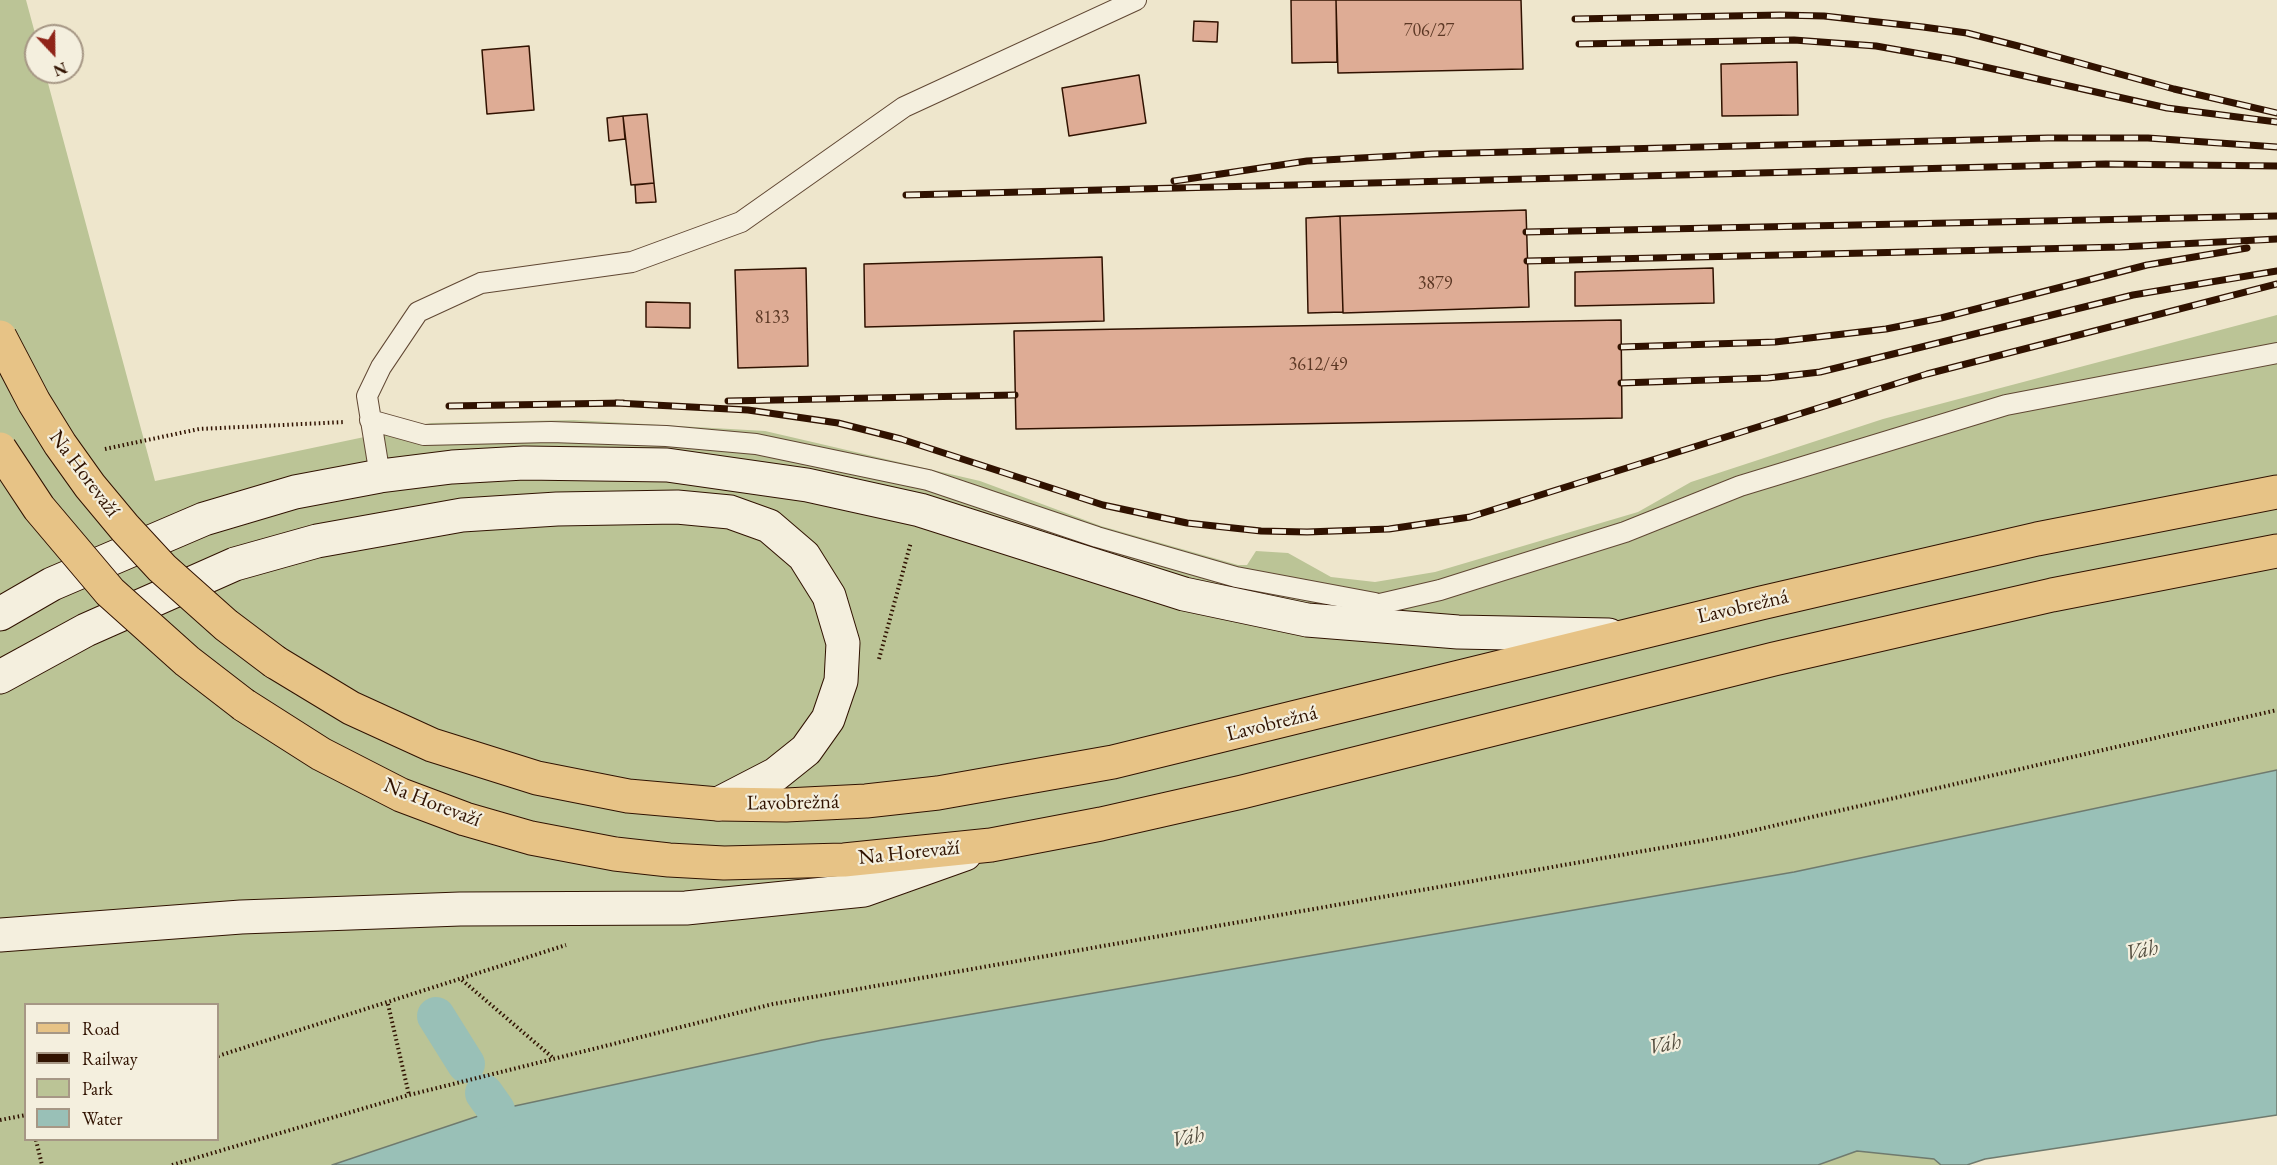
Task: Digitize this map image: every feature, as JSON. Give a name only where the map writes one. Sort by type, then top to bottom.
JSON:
[{"type":"main road","name":"Na Horevaží","points":[[0,337],[34,402],[60,444],[118,519],[170,575],[226,625],[275,662]]},
{"type":"main road","name":"Na Horevaží","points":[[0,449],[39,508],[110,592],[187,662],[244,705],[321,754],[401,795],[465,819],[520,834],[615,854],[735,863],[844,860],[991,845]]},
{"type":"main road","points":[[0,614],[52,584],[204,519],[295,492],[380,476],[452,467],[524,463],[667,465],[807,484],[920,510],[1184,594],[1307,620],[1458,632],[1625,635]]},
{"type":"main road","name":"Ľavobrežná","points":[[275,662],[351,708],[432,745],[537,778],[628,796],[718,804],[786,806],[866,801],[1013,782],[1217,738],[1625,635],[2037,539],[2277,492]]},
{"type":"main road","points":[[0,677],[86,630],[235,564],[317,541],[462,515],[557,509],[677,507],[730,512],[769,526],[804,556],[829,596],[843,643],[842,672],[828,719],[806,750],[776,774],[718,804]]},
{"type":"main road","points":[[0,935],[241,917],[460,909],[687,908],[864,890],[991,845],[1101,824],[1242,792],[1774,659],[2029,601],[2277,551]]},
{"type":"lane","points":[[380,476],[367,396],[381,367],[418,312],[481,283],[632,262],[741,222],[904,107],[1136,0]]},
{"type":"lane","points":[[370,420],[424,435],[551,432],[655,435],[766,446],[928,480],[1097,537],[1236,577],[1371,605],[1450,587],[1625,532],[1740,486],[2006,405],[2277,353]]},
{"type":"path","points":[[102,449],[199,429],[370,420]]},
{"type":"path","points":[[878,661],[914,531]]},
{"type":"path","points":[[172,1165],[409,1095],[552,1057],[773,1004],[1730,836],[2277,710]]},
{"type":"path","points":[[219,1056],[388,1004],[575,942]]},
{"type":"path","points":[[462,980],[552,1057]]},
{"type":"path","points":[[388,1004],[409,1095]]},
{"type":"path","points":[[0,1120],[24,1114]]},
{"type":"path","points":[[36,1141],[42,1165]]},
{"type":"green space","points":[[0,0],[26,0],[32,24],[24,24],[24,84],[48,84],[155,481],[431,423],[574,420],[765,431],[980,481],[1101,526],[1238,565],[1247,565],[1256,551],[1288,553],[1331,577],[1375,582],[1435,572],[1638,512],[1691,482],[1883,419],[2277,315],[2277,770],[1794,872],[822,1040],[496,1110],[332,1165],[0,1165]]},
{"type":"green space","points":[[1857,1151],[1935,1159],[1941,1165],[1818,1165]]},
{"type":"water","name":"Váh","points":[[2277,770],[2277,1115],[1985,1159],[1967,1165],[1941,1165],[1934,1159],[1857,1151],[1818,1165],[332,1165],[496,1110],[822,1040],[1794,872]]},
{"type":"building","points":[[1291,0],[1336,0],[1337,62],[1292,63]]},
{"type":"building","points":[[1336,0],[1521,0],[1523,69],[1338,73]]},
{"type":"building","points":[[1194,21],[1218,22],[1217,42],[1193,41]]},
{"type":"building","points":[[529,46],[534,110],[487,114],[482,50]]},
{"type":"building","points":[[1797,62],[1798,115],[1722,116],[1721,64]]},
{"type":"building","points":[[1139,75],[1146,123],[1069,136],[1062,88]]},
{"type":"building","points":[[647,114],[654,183],[631,185],[623,116]]},
{"type":"building","points":[[623,116],[625,139],[609,141],[607,118]]},
{"type":"building","points":[[654,183],[656,202],[636,203],[635,185]]},
{"type":"building","points":[[1526,210],[1529,307],[1343,313],[1340,216]]},
{"type":"building","points":[[1340,216],[1343,312],[1308,313],[1306,218]]},
{"type":"building","points":[[1102,257],[1104,321],[865,327],[864,264]]},
{"type":"building","points":[[806,268],[808,366],[738,368],[735,270]]},
{"type":"building","points":[[1713,268],[1714,303],[1575,306],[1575,272]]},
{"type":"building","points":[[646,302],[690,303],[690,328],[646,327]]},
{"type":"building","points":[[1621,320],[1622,418],[1016,429],[1014,331]]},
{"type":"waterway","points":[[436,1016],[466,1064]]},
{"type":"waterway","points":[[484,1093],[496,1110]]},
{"type":"railway","points":[[1575,19],[1824,16],[1923,27],[1967,33],[2174,89],[2277,113]]},
{"type":"railway","points":[[1579,44],[1794,40],[1876,46],[1949,59],[2167,108],[2277,122]]},
{"type":"railway","points":[[1174,181],[1307,161],[1432,154],[2048,138],[2148,138],[2277,147]]},
{"type":"railway","points":[[906,195],[2106,164],[2277,166]]},
{"type":"railway","points":[[1526,232],[2277,216]]},
{"type":"railway","points":[[1527,261],[2121,247],[2277,239]]},
{"type":"railway","points":[[1621,347],[1775,342],[1886,329],[1941,318],[2147,265],[2247,248]]},
{"type":"railway","points":[[1621,383],[1768,378],[1820,372],[2133,295],[2277,271]]},
{"type":"railway","points":[[616,403],[748,410],[838,423],[901,439],[1103,505],[1187,523],[1261,531],[1389,529],[1470,517],[1927,374],[2277,284]]},
{"type":"railway","points":[[728,401],[1015,395]]},
{"type":"railway","points":[[449,406],[623,403]]}]
